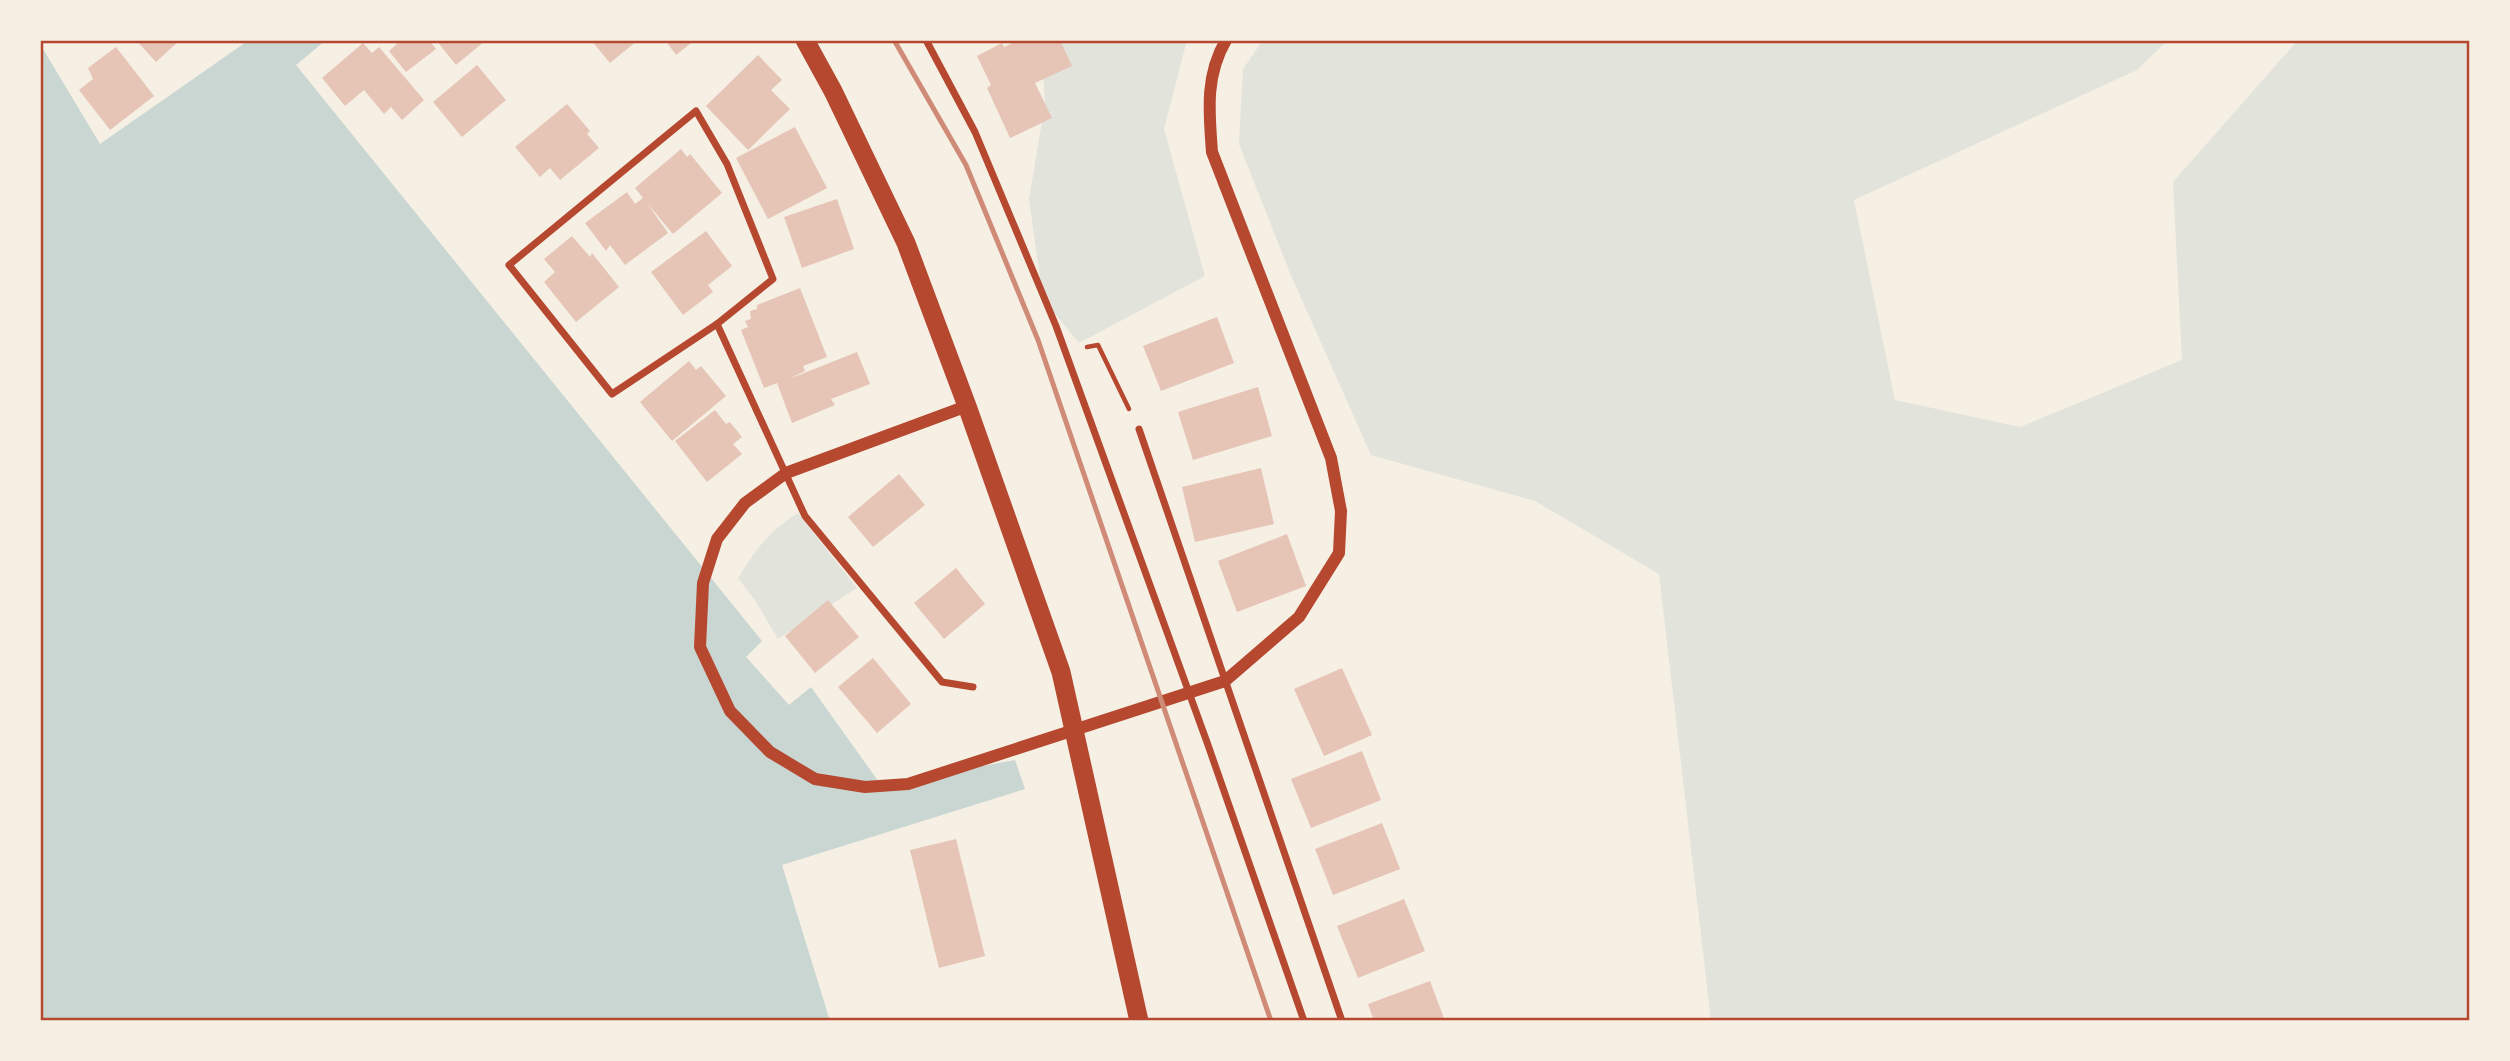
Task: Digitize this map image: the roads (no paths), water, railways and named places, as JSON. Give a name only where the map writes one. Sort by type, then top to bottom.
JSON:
[{"type":"highway","points":[[805,40],[833,91],[906,243],[1061,672],[1139,1021]]},
{"type":"street","points":[[926,40],[975,132],[1056,326],[1208,745],[1304,1021]]},
{"type":"street","points":[[967,406],[786,473],[745,503],[717,539],[704,583],[700,647],[730,710],[770,752],[815,779],[865,787],[908,784],[1225,681],[1299,617],[1339,553],[1341,510],[1331,458],[1212,152],[1208,102],[1217,56],[1226,40]]},
{"type":"street","points":[[696,111],[727,164],[772,279],[717,324],[612,394],[509,265],[696,111]]},
{"type":"street","points":[[717,324],[805,516],[942,682],[973,687]]},
{"type":"street","points":[[1139,429],[1342,1021]]},
{"type":"railway","points":[[894,40],[966,165],[1038,340],[1271,1021]]}]
